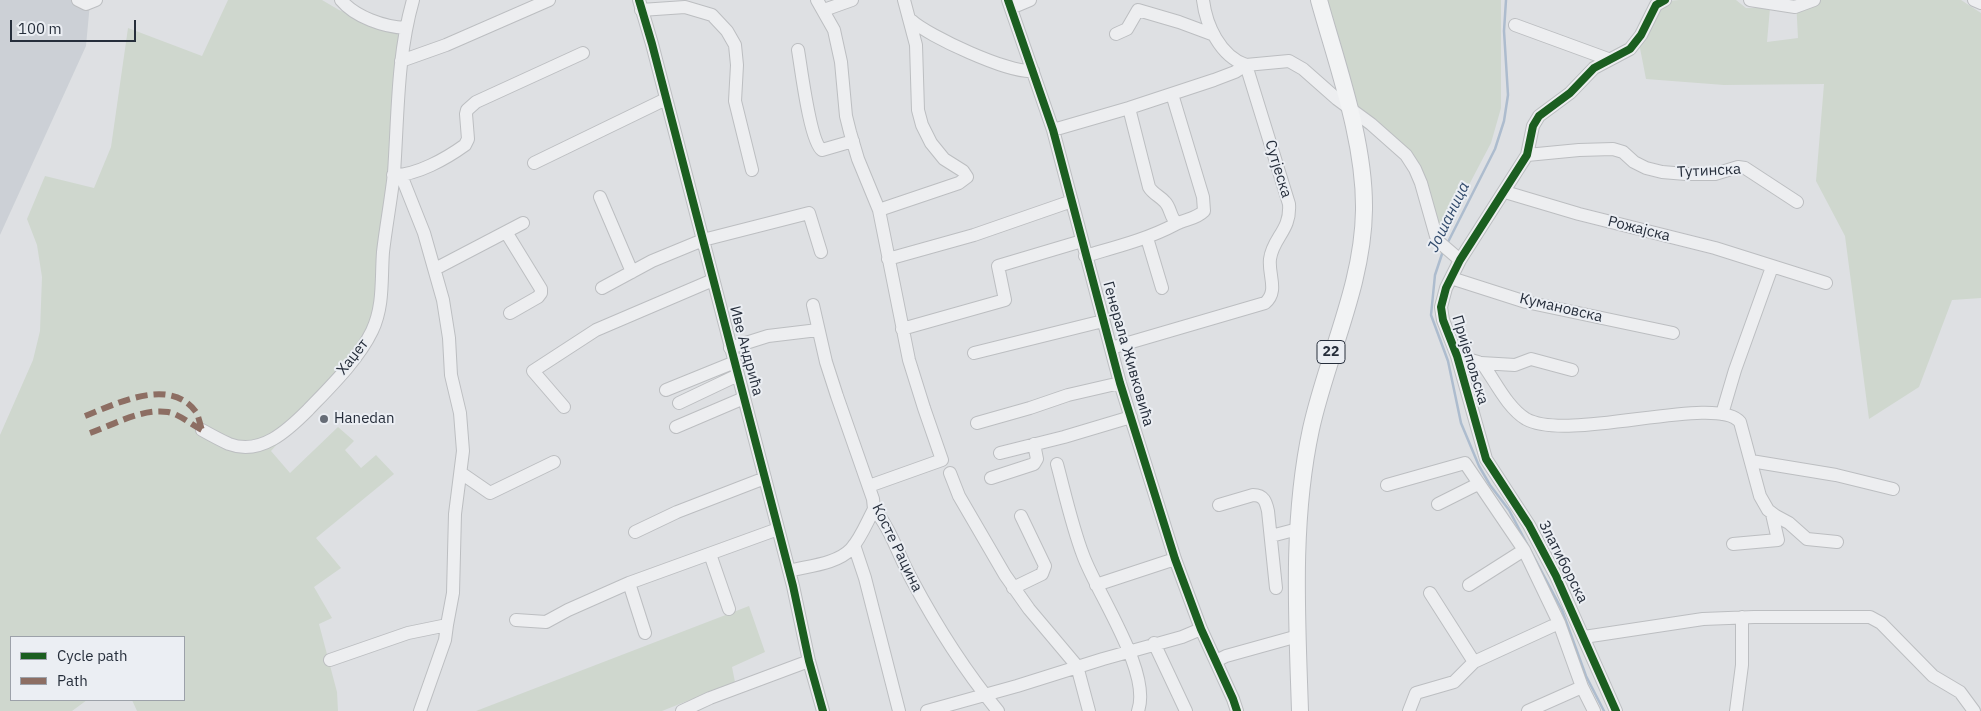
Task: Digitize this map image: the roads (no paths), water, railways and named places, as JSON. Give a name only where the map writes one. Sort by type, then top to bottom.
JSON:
[{"type":"main road","name":"22","points":[[1300,711],[1296,559],[1302,479],[1310,430],[1349,297],[1362,239],[1364,208],[1362,182],[1349,107],[1319,0]]},
{"type":"street","points":[[78,0],[86,4],[96,0]]},
{"type":"street","points":[[341,0],[351,10],[371,19],[391,27],[406,28]]},
{"type":"street","name":"Хаџет","points":[[202,430],[240,447],[254,446],[273,441],[292,426],[315,402],[364,345],[380,311],[383,253],[397,175],[401,61],[406,28],[414,0]]},
{"type":"street","points":[[401,61],[446,45],[549,0]]},
{"type":"street","points":[[852,0],[821,5],[834,30],[846,116],[858,160],[878,210],[914,380],[942,460],[869,486]]},
{"type":"street","points":[[878,210],[959,184],[967,177],[963,171],[944,159],[931,143],[922,125],[918,110],[917,54],[911,20],[904,0]]},
{"type":"street","points":[[1009,4],[1030,0]]},
{"type":"street","points":[[1203,0],[1214,35],[1232,58],[1246,65]]},
{"type":"street","points":[[1750,0],[1794,7],[1814,0]]},
{"type":"street","points":[[1974,0],[1981,3]]},
{"type":"street","points":[[1451,278],[1456,258],[1486,221],[1527,155],[1534,126],[1539,116],[1570,92],[1590,71],[1630,49],[1638,41],[1659,2]]},
{"type":"street","name":"Генерала Живковића","points":[[1009,4],[1053,130],[1120,383],[1175,559],[1201,629],[1237,711]]},
{"type":"street","name":"Иве Андрића","points":[[752,170],[735,101],[737,65],[735,46],[727,31],[712,15],[685,7],[640,5],[735,362],[823,711]]},
{"type":"street","points":[[1116,34],[1127,29],[1141,5],[1214,35]]},
{"type":"street","points":[[911,20],[939,37],[1004,66],[1016,70],[1033,71]]},
{"type":"street","points":[[1515,25],[1608,60]]},
{"type":"street","points":[[798,50],[817,145],[822,150],[853,141]]},
{"type":"street","points":[[397,175],[424,168],[467,143],[466,114],[467,110],[476,102],[583,53]]},
{"type":"street","points":[[1053,130],[1172,94],[1227,75],[1246,65],[1279,60],[1294,62],[1358,116],[1386,136],[1406,155],[1420,184],[1439,242],[1456,258]]},
{"type":"street","name":"Сутјеска","points":[[1111,348],[1265,303],[1270,297],[1272,287],[1271,255],[1288,222],[1289,204],[1246,65]]},
{"type":"street","points":[[1085,256],[1147,238],[1198,216],[1205,208],[1172,94]]},
{"type":"street","points":[[534,163],[666,99]]},
{"type":"street","points":[[1129,108],[1148,183],[1154,193],[1165,202],[1172,219],[1177,224]]},
{"type":"street","name":"Тутинска","points":[[1527,155],[1613,149],[1622,152],[1634,162],[1646,168],[1662,172],[1715,174],[1738,167],[1745,168],[1798,202]]},
{"type":"street","name":"Хаџет","points":[[397,175],[418,215],[435,269],[446,319],[451,376],[460,413],[463,451],[455,514],[453,594],[448,625],[445,640],[420,711]]},
{"type":"street","name":"Рожајска","points":[[1505,192],[1570,212],[1715,248],[1826,283]]},
{"type":"street","points":[[600,197],[632,272]]},
{"type":"street","points":[[888,259],[974,234],[1072,201]]},
{"type":"street","points":[[602,288],[652,261],[703,240],[809,213],[821,252]]},
{"type":"street","points":[[435,269],[524,222]]},
{"type":"street","points":[[506,232],[541,288],[538,297],[510,313]]},
{"type":"street","points":[[1147,238],[1162,288]]},
{"type":"street","points":[[902,329],[1005,300],[998,266],[1082,241]]},
{"type":"street","points":[[1733,544],[1778,540],[1772,514],[1760,496],[1740,422],[1735,417],[1722,414],[1735,370],[1772,267]]},
{"type":"street","name":"Пријепољска","points":[[1451,278],[1443,296],[1441,307],[1442,320],[1457,356],[1477,431]]},
{"type":"street","name":"Кумановска","points":[[1451,278],[1526,302],[1673,333]]},
{"type":"street","points":[[564,407],[533,371],[596,330],[713,280]]},
{"type":"street","name":"Косте Рацина","points":[[813,305],[818,330],[837,396],[869,486],[874,508],[924,601],[986,696],[998,711]]},
{"type":"street","name":"Генерала Живковића","points":[[974,353],[1103,321]]},
{"type":"street","points":[[730,348],[768,336],[818,330]]},
{"type":"street","name":"Пријепољска","points":[[1457,356],[1481,363],[1515,365],[1531,359],[1572,370]]},
{"type":"street","points":[[666,390],[735,362]]},
{"type":"street","name":"Пријепољска","points":[[1481,363],[1515,410],[1536,423],[1587,425],[1679,414],[1722,414]]},
{"type":"street","points":[[678,403],[738,375]]},
{"type":"street","name":"Генерала Живковића","points":[[977,423],[1079,392],[1120,383]]},
{"type":"street","points":[[676,427],[744,398]]},
{"type":"street","name":"Генерала Живковића","points":[[1000,453],[1131,417]]},
{"type":"street","name":"Златиборска","points":[[1477,431],[1486,459],[1540,543],[1584,637],[1600,705],[1616,711]]},
{"type":"street","points":[[991,478],[1034,464],[1037,459],[1034,444]]},
{"type":"street","points":[[1751,461],[1836,475],[1893,489]]},
{"type":"street","points":[[461,472],[490,493],[554,462]]},
{"type":"street","points":[[1387,485],[1465,462],[1524,550],[1558,623],[1582,687],[1600,705]]},
{"type":"street","points":[[1057,464],[1078,541],[1096,585],[1128,651],[1141,692],[1138,711]]},
{"type":"street","points":[[950,474],[959,496],[1013,588],[1078,666],[1089,711]]},
{"type":"street","points":[[635,532],[677,512],[765,478]]},
{"type":"street","points":[[1438,504],[1478,484]]},
{"type":"street","points":[[1219,505],[1253,495],[1262,497],[1266,502],[1276,588]]},
{"type":"street","points":[[789,572],[837,558],[848,552],[854,545],[874,508]]},
{"type":"street","points":[[1772,514],[1789,523],[1807,539],[1837,542]]},
{"type":"street","points":[[1013,588],[1042,574],[1045,566],[1021,516]]},
{"type":"street","points":[[516,620],[546,622],[568,610],[629,583],[778,529]]},
{"type":"street","points":[[1271,536],[1298,529]]},
{"type":"street","points":[[854,545],[865,578],[899,711]]},
{"type":"street","points":[[1469,585],[1524,550]]},
{"type":"street","points":[[710,554],[729,609]]},
{"type":"street","points":[[1096,585],[1175,559]]},
{"type":"street","points":[[629,583],[645,633]]},
{"type":"street","points":[[1430,593],[1474,662]]},
{"type":"street","points":[[1584,637],[1689,620],[1742,617],[1873,618],[1882,623],[1933,676],[1960,692],[1974,711]]},
{"type":"street","points":[[1736,711],[1742,665],[1742,617]]},
{"type":"street","points":[[1409,711],[1416,693],[1454,682],[1474,662],[1558,623]]},
{"type":"street","points":[[330,660],[408,633],[448,625]]},
{"type":"street","points":[[926,711],[954,707],[1078,666],[1177,638],[1201,629]]},
{"type":"street","points":[[1216,661],[1226,656],[1298,636]]},
{"type":"street","points":[[1154,643],[1186,711]]},
{"type":"street","points":[[682,711],[710,698],[810,661]]},
{"type":"street","points":[[1528,711],[1582,687]]},
{"type":"waterway","name":"Јошаница","points":[[1447,244],[1495,149],[1504,121],[1508,95],[1504,31],[1506,0]]},
{"type":"waterway","name":"Јошаница","points":[[1443,251],[1435,275],[1431,315],[1448,361],[1461,423],[1479,466],[1490,485],[1509,510],[1562,610],[1586,676],[1604,711]]},
{"type":"place","name":"Hanedan","points":[[324,419]]}]
